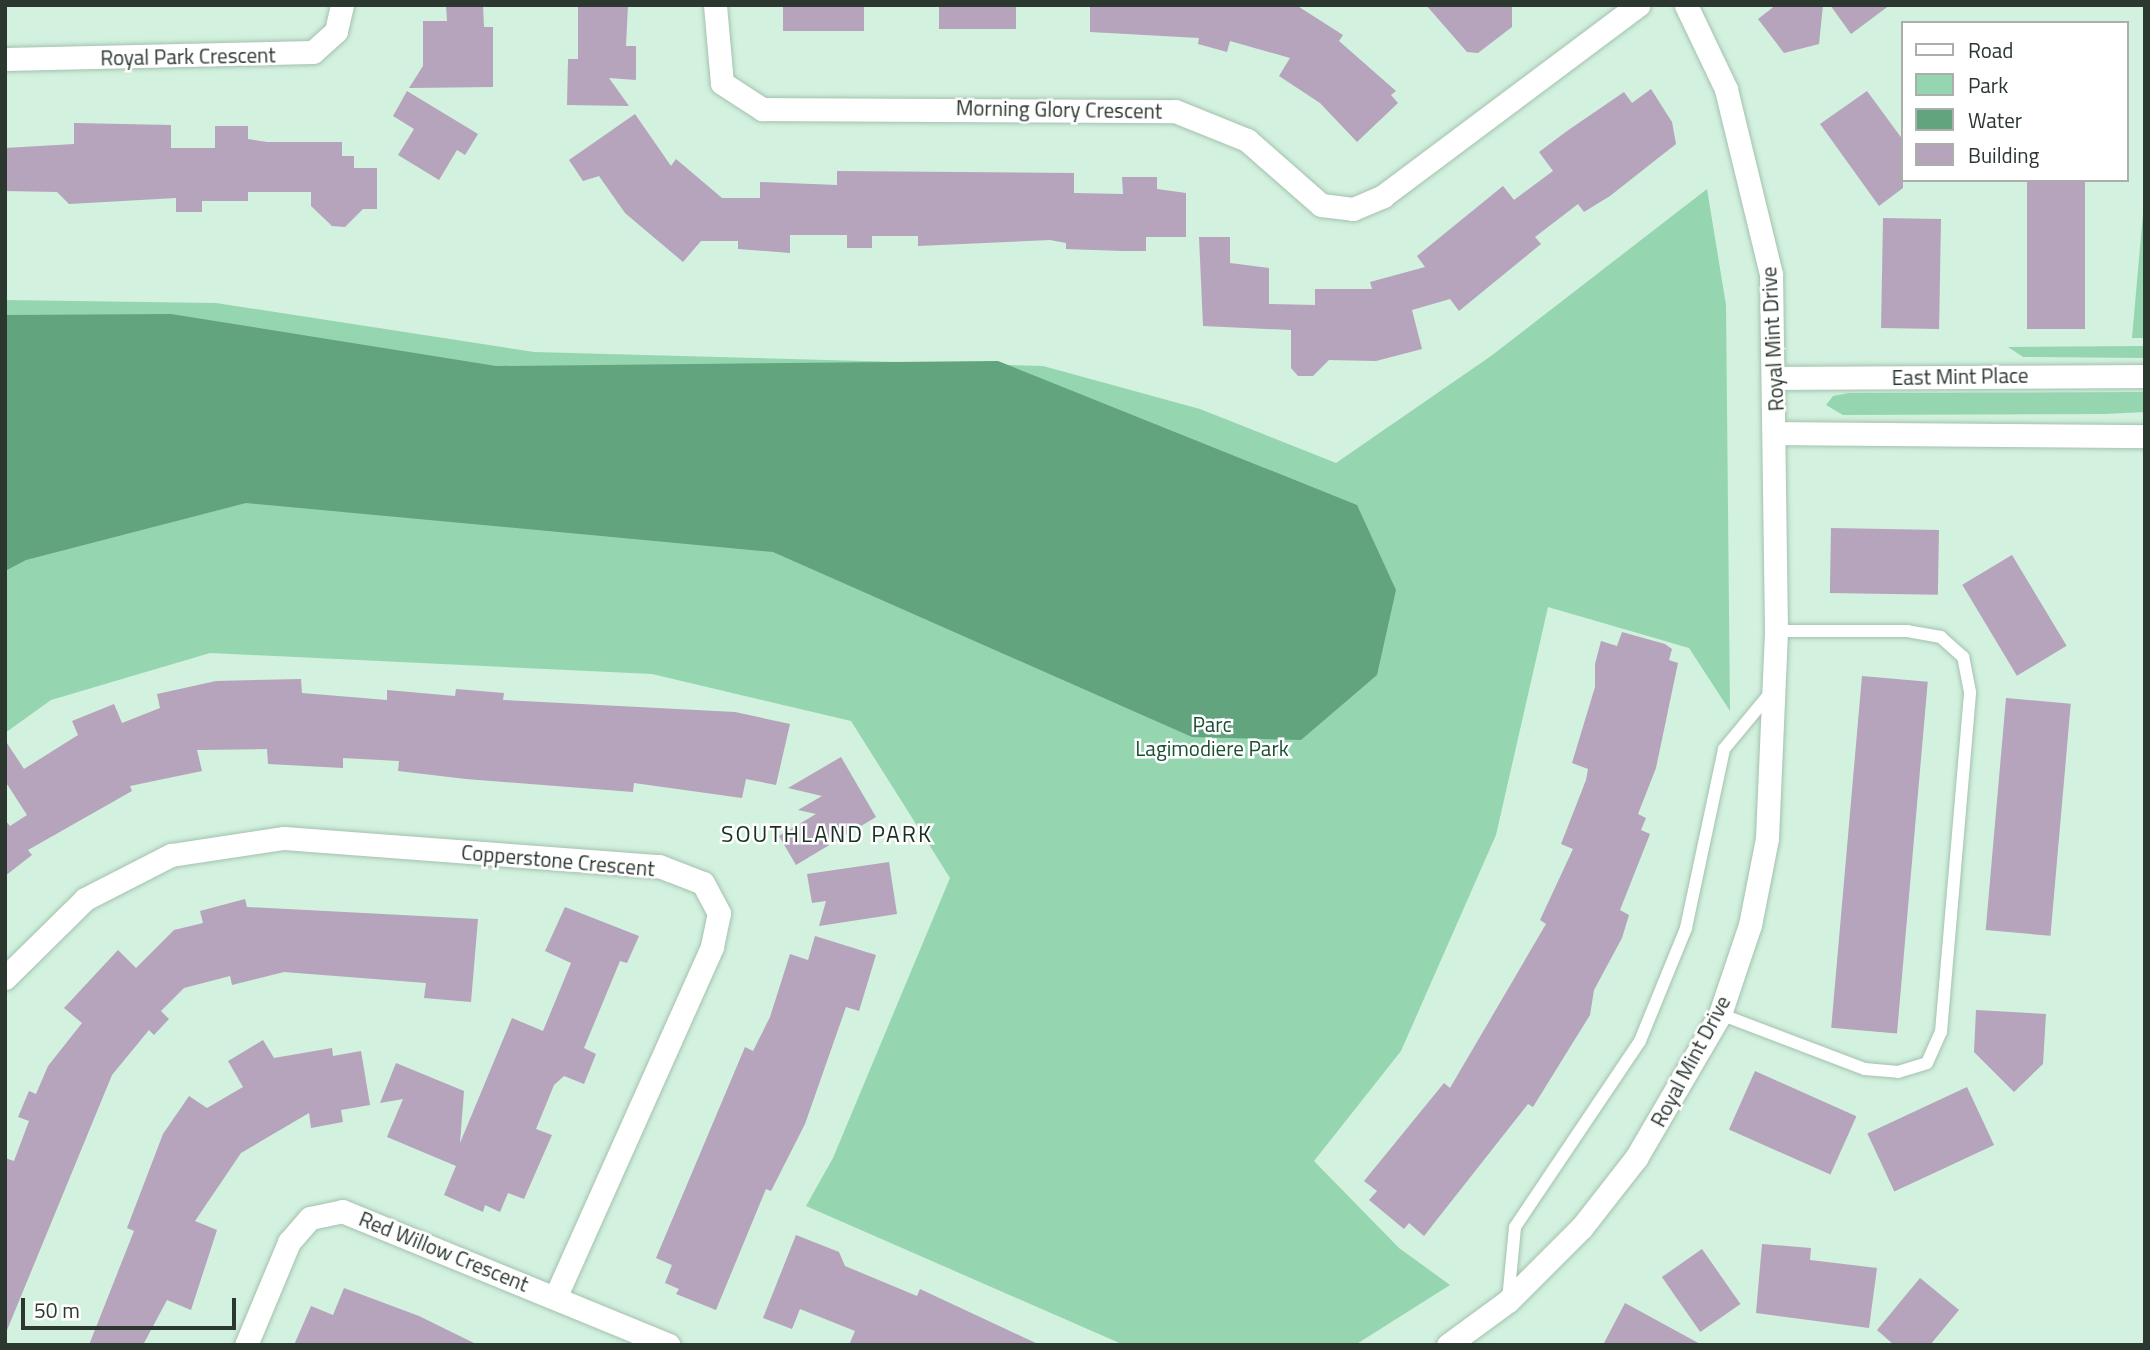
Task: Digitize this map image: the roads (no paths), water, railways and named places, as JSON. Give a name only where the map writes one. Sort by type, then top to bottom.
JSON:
[{"type":"street","name":"Royal Park Crescent","points":[[5,59],[313,52],[337,31],[342,5]]},
{"type":"street","name":"Morning Glory Crescent","points":[[715,5],[722,83],[762,109],[1175,111],[1247,140],[1321,205],[1353,209],[1383,196],[1638,5]]},
{"type":"street","name":"Royal Mint Drive","points":[[1448,1345],[1508,1301],[1581,1227],[1636,1158],[1720,1014],[1750,925],[1767,838],[1776,631],[1776,433],[1771,274],[1755,192],[1726,89],[1686,5]]},
{"type":"street","name":"East Mint Place","points":[[1775,378],[2145,376]]},
{"type":"street","points":[[1776,433],[2145,436]]},
{"type":"street","name":"Copperstone Crescent","points":[[5,978],[85,899],[171,855],[284,838],[659,866],[703,883],[719,913],[712,947],[556,1295]]},
{"type":"street","name":"Red Willow Crescent","points":[[246,1345],[289,1242],[310,1218],[342,1211],[556,1295],[669,1345]]},
{"type":"lane","points":[[1720,1014],[1865,1069],[1887,1071],[1927,1063],[1941,1032],[1970,692],[1963,657],[1941,637],[1908,631],[1776,631]]},
{"type":"lane","points":[[1508,1301],[1516,1227],[1640,1041],[1686,928],[1724,749],[1774,688]]},
{"type":"water","points":[[171,314],[496,366],[998,361],[1357,505],[1396,590],[1377,675],[1301,740],[1192,737],[773,552],[246,503],[26,560],[5,571],[5,315]]},
{"type":"district","name":"SOUTHLAND PARK","points":[[827,834]]},
{"type":"park label","name":"Parc Lagimodiere Park","points":[[1212,736]]}]
